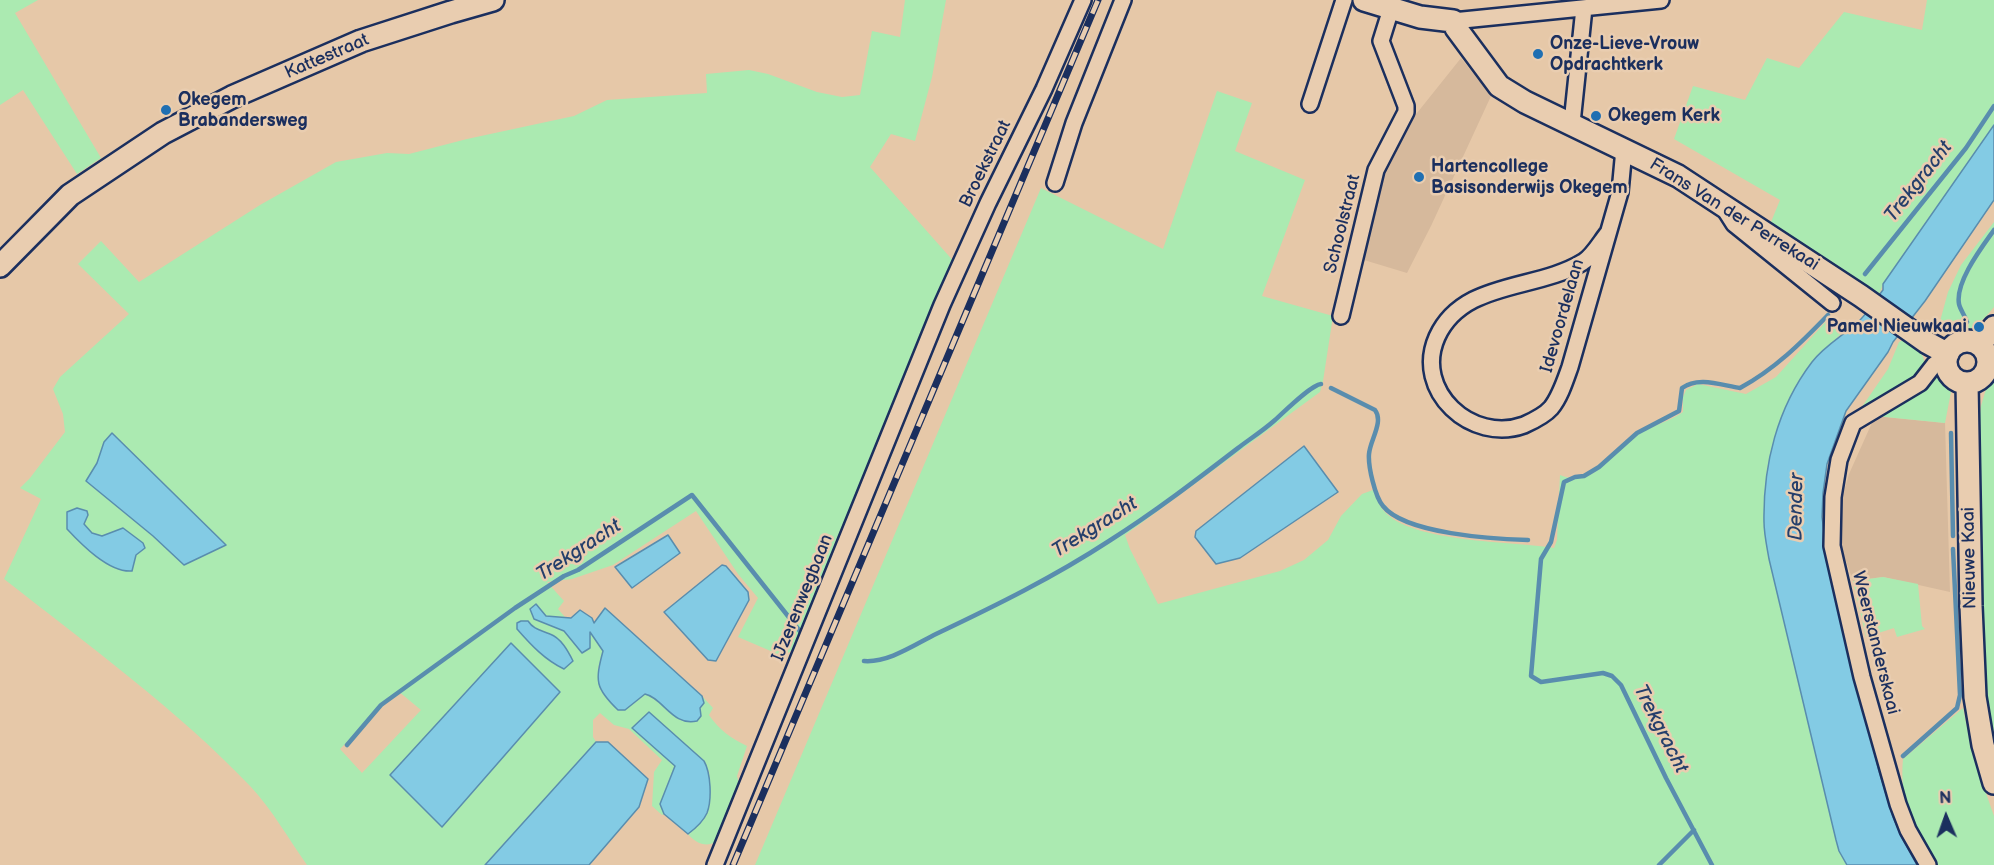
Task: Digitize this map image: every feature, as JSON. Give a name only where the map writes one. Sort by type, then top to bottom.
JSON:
[{"type":"main road","name":"Kattestraat","points":[[0,266],[70,195],[163,133],[232,98],[360,41],[493,0]]},
{"type":"main road","points":[[1364,0],[1453,21]]},
{"type":"main road","name":"Frans Van der Perrekaai","points":[[1453,21],[1499,86],[1525,102],[1678,176],[1947,354]]},
{"type":"main road","points":[[1980,345],[1994,327]]},
{"type":"main road","points":[[1962,341],[1971,341],[1980,345],[1986,351],[1988,360],[1983,376],[1967,383],[1950,374],[1946,364],[1947,354],[1953,346],[1962,341]]},
{"type":"main road","name":"Nieuwe Kaai","points":[[1967,383],[1975,697],[1983,745],[1994,783]]},
{"type":"street","name":"Broekstraat","points":[[927,345],[961,262],[1044,89],[1083,0]]},
{"type":"street","points":[[1055,183],[1074,123],[1122,0]]},
{"type":"street","points":[[1310,104],[1344,0]]},
{"type":"street","points":[[1453,21],[1662,0]]},
{"type":"street","name":"Schoolstraat","points":[[1341,316],[1376,170],[1406,112],[1406,106],[1381,41],[1399,7]]},
{"type":"street","points":[[1572,123],[1584,8]]},
{"type":"street","name":"Idevoordelaan","points":[[1607,234],[1586,261],[1556,273],[1474,298],[1462,306],[1445,324],[1432,354],[1433,375],[1440,394],[1459,416],[1485,427],[1512,429],[1533,421],[1550,409],[1562,390],[1570,367],[1607,234],[1633,153]]},
{"type":"street","name":"Frans Van der Perrekaai","points":[[1723,206],[1734,224],[1832,303]]},
{"type":"street","name":"IJzerenwegbaan","points":[[715,865],[927,345]]},
{"type":"street","name":"Weerstanderskaai","points":[[1928,865],[1908,831],[1898,804],[1862,677],[1832,546],[1833,497],[1839,460],[1853,423],[1920,383],[1934,365],[1947,354]]},
{"type":"shaded area","name":"Hartencollege Basisonderwijs Okegem","points":[[1461,58],[1491,96],[1431,226],[1407,273],[1364,260],[1389,154],[1409,120]]},
{"type":"shaded area","points":[[1875,416],[1945,423],[1950,592],[1883,577],[1853,581],[1837,535],[1838,512],[1849,474]]},
{"type":"green space","points":[[0,0],[38,0],[15,13],[101,158],[77,174],[23,90],[0,105]]},
{"type":"green space","points":[[905,0],[946,0],[932,77],[915,141],[891,134],[870,167],[956,264],[804,640],[781,659],[773,652],[738,637],[758,598],[738,574],[696,511],[613,565],[572,579],[547,582],[564,601],[558,609],[565,617],[546,616],[530,609],[534,619],[564,631],[582,653],[589,631],[603,651],[598,669],[633,704],[645,694],[649,695],[683,721],[704,703],[702,696],[713,708],[709,715],[717,725],[731,737],[747,746],[737,776],[740,787],[722,838],[718,841],[704,844],[688,834],[706,813],[710,791],[709,771],[633,728],[675,766],[660,804],[664,814],[662,815],[652,806],[654,772],[662,760],[629,729],[614,725],[600,713],[593,720],[593,737],[596,742],[485,865],[307,865],[266,805],[223,759],[132,679],[4,579],[41,499],[20,488],[65,432],[63,414],[53,389],[60,377],[129,314],[78,264],[101,241],[139,282],[260,205],[336,162],[387,153],[409,154],[574,116],[607,100],[707,93],[706,74],[749,70],[768,74],[817,92],[842,97],[860,95],[872,31],[900,37]],"holes":[[[398,691],[421,710],[362,773],[340,749]]]},
{"type":"green space","points":[[1927,0],[1994,0],[1994,125],[1883,284],[1879,295],[1771,222],[1780,200],[1674,139],[1693,86],[1745,100],[1767,58],[1799,68],[1844,12],[1922,30]]},
{"type":"green space","points":[[1217,91],[1252,103],[1235,151],[1305,180],[1262,296],[1333,316],[1320,392],[1125,535],[1158,604],[1280,571],[1304,560],[1328,540],[1341,516],[1362,494],[1373,490],[1384,511],[1397,521],[1416,529],[1464,539],[1554,548],[1557,540],[1560,475],[1573,478],[1584,477],[1594,472],[1641,432],[1683,412],[1683,397],[1686,390],[1698,384],[1746,394],[1776,377],[1830,317],[1845,330],[1813,361],[1776,433],[1767,469],[1764,524],[1769,559],[1836,840],[1847,865],[755,865],[1041,188],[1163,249]]},
{"type":"green space","points":[[1994,222],[1994,307],[1975,325],[1951,334],[1939,325],[1948,292],[1961,265]]},
{"type":"green space","points":[[1903,340],[1922,355],[1924,370],[1857,414],[1888,369],[1899,342]]},
{"type":"green space","points":[[1994,362],[1994,760],[1984,712],[1977,435],[1981,406]]},
{"type":"green space","points":[[1938,376],[1951,392],[1945,423],[1875,416],[1928,388]]},
{"type":"green space","points":[[1883,577],[1918,584],[1922,626],[1925,629],[1897,637],[1894,628],[1866,637],[1853,581]]},
{"type":"green space","points":[[1963,708],[1973,756],[1994,816],[1994,865],[1935,865],[1909,815],[1903,788],[1903,759]]},
{"type":"water","name":"Dender","points":[[1994,125],[1994,200],[1846,411],[1827,464],[1822,517],[1830,576],[1879,771],[1893,817],[1917,865],[1847,865],[1836,840],[1769,559],[1765,536],[1764,501],[1770,458],[1781,418],[1790,398],[1812,362],[1867,312],[1883,290],[1883,284]]},
{"type":"water","points":[[112,433],[226,545],[184,565],[153,536],[86,481],[97,463],[104,442]]},
{"type":"water","points":[[1304,446],[1338,492],[1240,558],[1216,564],[1195,537],[1196,531]]},
{"type":"water","points":[[77,508],[87,511],[88,515],[84,524],[92,533],[102,536],[123,528],[143,543],[145,548],[136,555],[132,571],[105,563],[67,529],[67,512]]},
{"type":"water","points":[[668,535],[680,553],[632,588],[615,567]]},
{"type":"water","points":[[722,565],[726,566],[748,592],[749,600],[716,661],[708,660],[664,612]]},
{"type":"water","points":[[536,604],[546,616],[571,618],[580,610],[592,618],[594,623],[605,608],[702,696],[704,703],[700,708],[701,716],[697,721],[681,720],[645,694],[625,710],[618,710],[601,690],[598,677],[603,651],[590,632],[590,648],[582,653],[564,631],[534,619],[530,609]]},
{"type":"water","points":[[528,621],[535,628],[558,638],[573,661],[564,669],[544,657],[517,629],[517,623]]},
{"type":"water","points":[[511,643],[560,692],[442,827],[390,775]]},
{"type":"water","points":[[649,712],[704,761],[708,772],[709,808],[701,822],[688,834],[664,814],[660,804],[675,766],[632,728]]},
{"type":"water","points":[[596,742],[608,742],[648,779],[639,807],[589,865],[485,865]]},
{"type":"waterway","name":"Trekgracht","points":[[1865,274],[1966,148],[1994,106]]},
{"type":"waterway","points":[[1967,322],[1959,304],[1961,286],[1970,265],[1994,230]]},
{"type":"waterway","name":"Trekgracht","points":[[1712,865],[1621,685],[1612,676],[1603,673],[1541,682],[1531,676],[1541,559],[1551,542],[1564,482],[1584,476],[1599,467],[1637,433],[1679,411],[1682,388],[1688,384],[1702,382],[1740,388],[1776,364],[1828,315]]},
{"type":"waterway","name":"Trekgracht","points":[[864,661],[882,659],[901,652],[1067,567],[1177,494],[1267,427],[1304,394],[1321,384]]},
{"type":"waterway","name":"Trekgracht","points":[[1331,388],[1375,410],[1378,420],[1369,454],[1370,466],[1380,502],[1394,515],[1410,523],[1451,533],[1528,540]]},
{"type":"waterway","points":[[1951,433],[1953,536]]},
{"type":"waterway","name":"Trekgracht","points":[[347,745],[381,705],[515,608],[564,576],[578,570],[692,495],[803,635]]},
{"type":"waterway","points":[[1903,756],[1957,708],[1960,695],[1953,549]]},
{"type":"waterway","points":[[1659,865],[1694,830]]},
{"type":"railway","points":[[733,865],[1098,0]]},
{"type":"place","name":"Onze-Lieve-Vrouw Opdrachtkerk","points":[[1538,54]]},
{"type":"place","name":"Okegem Brabandersweg","points":[[166,110]]},
{"type":"place","name":"Okegem Kerk","points":[[1596,116]]},
{"type":"place","name":"Hartencollege Basisonderwijs Okegem","points":[[1419,177]]},
{"type":"place","name":"Pamel Nieuwkaai","points":[[1979,327]]}]
